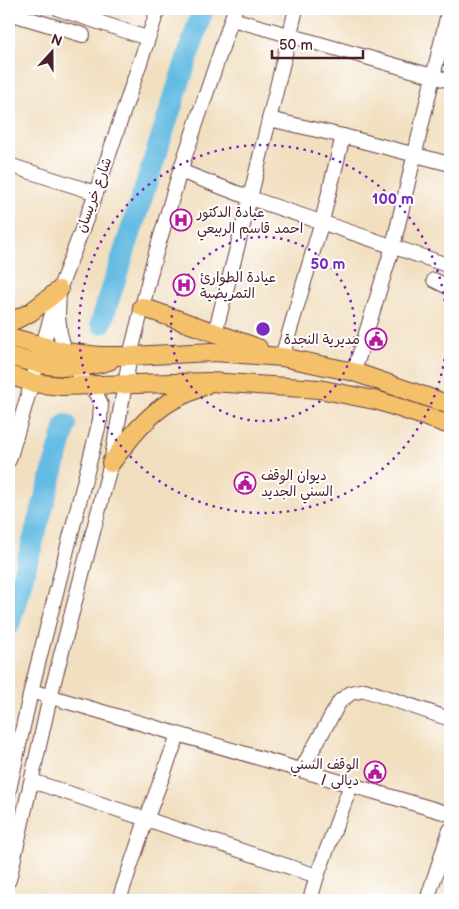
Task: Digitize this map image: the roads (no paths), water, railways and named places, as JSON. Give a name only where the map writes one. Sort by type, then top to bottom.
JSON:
[{"type":"main road","points":[[9,323],[31,312],[58,290]]},
{"type":"main road","points":[[142,307],[282,357]]},
{"type":"main road","points":[[9,337],[43,346],[70,360]]},
{"type":"main road","points":[[9,356],[38,364],[70,360],[213,352],[282,357],[354,372],[450,405]]},
{"type":"main road","points":[[9,375],[32,383],[61,386],[210,382],[320,389],[379,401],[450,425]]},
{"type":"main road","points":[[111,463],[149,419],[172,400],[210,382]]},
{"type":"street","points":[[59,9],[147,38]]},
{"type":"street","name":"شارع خريسان","points":[[9,460],[58,290],[96,194],[158,9]]},
{"type":"street","points":[[215,333],[296,9]]},
{"type":"street","points":[[354,372],[393,246],[449,9]]},
{"type":"street","points":[[9,13],[83,35]]},
{"type":"street","points":[[9,880],[50,697],[111,463],[130,356],[142,307],[180,171],[234,14],[290,34],[450,81]]},
{"type":"street","points":[[269,119],[450,164]]},
{"type":"street","points":[[282,357],[322,221],[343,136]]},
{"type":"street","points":[[9,165],[96,194]]},
{"type":"street","points":[[180,171],[250,198],[450,266]]},
{"type":"street","points":[[434,280],[450,288]]},
{"type":"street","points":[[9,790],[31,691],[99,430],[101,405],[97,395],[70,360],[60,333],[58,290]]},
{"type":"street","points":[[301,770],[340,701],[351,693],[364,690],[450,719]]},
{"type":"street","points":[[31,691],[450,814]]},
{"type":"street","points":[[119,900],[146,820],[178,735]]},
{"type":"street","points":[[32,781],[317,876]]},
{"type":"street","points":[[310,900],[351,785]]},
{"type":"street","points":[[427,900],[450,830]]},
{"type":"waterway","points":[[101,323],[203,9]]},
{"type":"waterway","points":[[9,625],[66,425]]},
{"type":"place","name":"عيادة الدكتور احمد قاسم الربيعي","points":[[181,220]]},
{"type":"place","name":"عيادة الطوارئ التمريضية","points":[[184,285]]},
{"type":"place","name":"مديرية النجدة","points":[[376,339]]},
{"type":"place","name":"ديوان الوقف السني الجديد","points":[[245,483]]},
{"type":"place","name":"الوقف السني / ديالى","points":[[375,772]]}]
